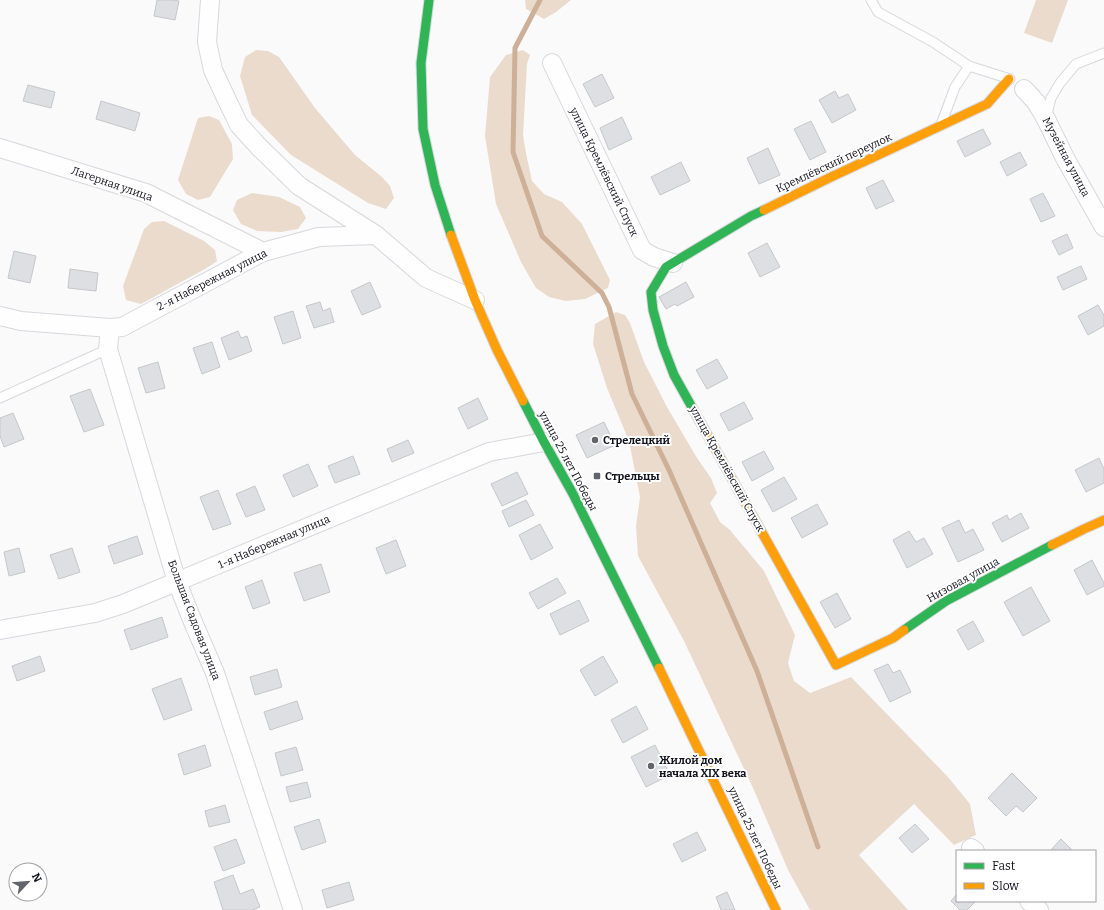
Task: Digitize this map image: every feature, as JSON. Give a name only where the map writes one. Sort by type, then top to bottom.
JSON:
[{"type":"street","points":[[210,0],[207,42],[213,70],[239,125],[259,148],[299,186],[376,235],[426,278],[475,300]]},
{"type":"street","name":"улица 25 лет Победы","points":[[429,0],[421,63],[423,129],[435,185],[475,300],[494,343],[544,442],[573,494],[676,700],[776,910]]},
{"type":"street","name":"улица Кремлёвский Спуск","points":[[552,63],[642,250],[669,265],[651,292],[653,310],[663,346],[674,375],[836,665]]},
{"type":"street","name":"Музейная улица","points":[[1017,84],[1036,102],[1065,158],[1104,227]]},
{"type":"street","name":"Кремлёвский переулок","points":[[669,265],[751,216],[987,104],[1017,84]]},
{"type":"street","name":"Лагерная улица","points":[[0,148],[146,193],[264,252]]},
{"type":"street","name":"2-я Набережная улица","points":[[116,327],[264,252],[319,237],[376,235]]},
{"type":"street","points":[[0,316],[21,321],[116,327]]},
{"type":"street","name":"Большая Садовая улица","points":[[116,327],[108,349],[177,582],[215,673],[293,910]]},
{"type":"street","name":"1-я Набережная улица","points":[[0,630],[95,613],[123,604],[489,452],[544,442]]},
{"type":"street","name":"Низовая улица","points":[[836,665],[893,638],[946,601],[1104,520]]},
{"type":"street","points":[[1030,902],[1039,910]]},
{"type":"lane","points":[[871,0],[878,12],[933,42],[969,66],[1017,84]]},
{"type":"lane","points":[[1046,119],[1051,98],[1060,83],[1076,64],[1104,52]]},
{"type":"lane","points":[[941,126],[955,87],[969,66]]},
{"type":"lane","points":[[0,398],[108,349]]},
{"type":"shaded area","points":[[525,0],[571,0],[544,19],[526,9]]},
{"type":"shaded area","points":[[1036,0],[1068,0],[1052,43],[1024,33]]},
{"type":"shaded area","points":[[256,50],[268,51],[279,57],[315,108],[355,155],[382,177],[390,186],[394,198],[386,209],[368,203],[291,155],[252,115],[240,76],[245,57]]},
{"type":"shaded area","points":[[523,50],[530,55],[527,64],[523,135],[532,181],[544,194],[562,202],[582,224],[610,280],[608,288],[585,299],[566,301],[549,297],[536,288],[521,262],[496,204],[485,136],[490,77],[506,55]]},
{"type":"shaded area","points":[[209,116],[219,120],[232,144],[233,159],[210,197],[198,200],[186,194],[178,180],[198,118]]},
{"type":"shaded area","points":[[252,193],[279,197],[300,207],[306,218],[298,229],[281,232],[257,231],[241,224],[233,210],[237,200]]},
{"type":"shaded area","points":[[164,221],[204,241],[215,250],[217,261],[141,304],[126,300],[123,286],[144,229],[152,222]]},
{"type":"shaded area","points":[[616,312],[625,315],[630,323],[644,362],[667,407],[697,458],[711,478],[717,493],[710,503],[720,522],[730,530],[764,571],[795,635],[788,663],[794,681],[810,693],[851,677],[948,777],[970,804],[976,835],[954,845],[914,804],[859,855],[908,910],[810,910],[788,870],[753,788],[684,641],[638,556],[636,526],[640,497],[629,441],[607,388],[593,344],[595,324]]},
{"type":"building","points":[[157,0],[179,1],[175,20],[154,16]]},
{"type":"building","points":[[602,74],[614,98],[595,107],[583,84]]},
{"type":"building","points":[[28,85],[55,92],[51,108],[23,101]]},
{"type":"building","points":[[835,91],[839,98],[848,94],[856,110],[832,123],[819,100]]},
{"type":"building","points":[[101,101],[140,113],[135,131],[96,119]]},
{"type":"building","points":[[622,117],[632,139],[609,150],[600,128]]},
{"type":"building","points":[[811,121],[826,152],[810,160],[794,129]]},
{"type":"building","points":[[983,129],[991,144],[965,157],[957,141]]},
{"type":"building","points":[[768,148],[780,175],[759,184],[747,158]]},
{"type":"building","points":[[1020,152],[1027,165],[1007,176],[1000,162]]},
{"type":"building","points":[[681,162],[690,181],[660,195],[651,177]]},
{"type":"building","points":[[883,180],[894,201],[876,209],[866,188]]},
{"type":"building","points":[[1043,193],[1055,216],[1041,222],[1030,199]]},
{"type":"building","points":[[1067,234],[1073,248],[1059,255],[1052,241]]},
{"type":"building","points":[[767,243],[780,267],[760,277],[748,253]]},
{"type":"building","points":[[14,251],[36,256],[30,283],[8,278]]},
{"type":"building","points":[[1081,266],[1087,279],[1063,290],[1057,277]]},
{"type":"building","points":[[70,269],[98,273],[96,291],[68,288]]},
{"type":"building","points":[[370,282],[381,307],[362,315],[351,291]]},
{"type":"building","points":[[686,282],[694,297],[677,306],[675,304],[666,309],[659,297]]},
{"type":"building","points":[[320,302],[323,311],[330,308],[334,322],[314,328],[306,306]]},
{"type":"building","points":[[1098,305],[1104,315],[1104,326],[1088,335],[1078,316]]},
{"type":"building","points":[[293,311],[301,338],[283,344],[274,317]]},
{"type":"building","points":[[238,331],[241,338],[247,336],[252,351],[229,360],[221,338]]},
{"type":"building","points":[[212,342],[220,367],[202,374],[193,348]]},
{"type":"building","points":[[717,359],[728,378],[707,389],[696,370]]},
{"type":"building","points":[[158,362],[165,388],[146,393],[138,368]]},
{"type":"building","points":[[90,389],[104,425],[84,432],[70,396]]},
{"type":"building","points":[[478,398],[488,419],[468,429],[458,408]]},
{"type":"building","points":[[744,402],[753,419],[729,431],[720,414]]},
{"type":"building","points":[[13,413],[24,439],[4,447],[0,436],[0,418]]},
{"type":"building","name":"Стрелецкий","points":[[604,422],[615,445],[587,458],[576,435]]},
{"type":"building","points":[[408,440],[414,453],[392,462],[387,449]]},
{"type":"building","points":[[764,451],[774,469],[752,481],[742,462]]},
{"type":"building","points":[[353,456],[360,474],[335,483],[328,466]]},
{"type":"building","points":[[1099,458],[1104,469],[1104,483],[1086,492],[1075,470]]},
{"type":"building","points":[[308,464],[318,486],[293,497],[283,475]]},
{"type":"building","points":[[517,472],[528,494],[502,506],[491,484]]},
{"type":"building","points":[[784,477],[797,499],[773,512],[761,490]]},
{"type":"building","points":[[255,486],[265,510],[246,517],[236,494]]},
{"type":"building","points":[[218,490],[231,524],[213,530],[200,497]]},
{"type":"building","points":[[526,500],[534,515],[509,527],[502,511]]},
{"type":"building","points":[[817,504],[828,524],[802,538],[791,518]]},
{"type":"building","points":[[1021,513],[1029,528],[1002,542],[992,523],[1007,515],[1009,520]]},
{"type":"building","points":[[959,520],[965,533],[973,529],[984,550],[958,562],[942,528]]},
{"type":"building","points":[[540,524],[553,548],[531,560],[519,535]]},
{"type":"building","points":[[909,531],[916,542],[924,538],[933,554],[907,568],[893,540]]},
{"type":"building","points":[[137,536],[143,554],[114,564],[108,546]]},
{"type":"building","points":[[396,540],[406,566],[386,574],[376,548]]},
{"type":"building","points":[[19,548],[25,572],[9,576],[4,552]]},
{"type":"building","points":[[72,548],[80,572],[59,579],[50,555]]},
{"type":"building","points":[[1092,560],[1104,583],[1104,586],[1087,595],[1074,570]]},
{"type":"building","points":[[321,564],[330,592],[304,601],[294,573]]},
{"type":"building","points":[[557,578],[566,593],[538,609],[529,593]]},
{"type":"building","points":[[262,580],[270,603],[253,609],[245,587]]},
{"type":"building","points":[[1031,587],[1050,621],[1023,636],[1004,602]]},
{"type":"building","points":[[837,593],[851,619],[835,628],[820,602]]},
{"type":"building","points":[[579,600],[589,621],[560,635],[550,614]]},
{"type":"building","points":[[162,617],[168,637],[131,650],[124,630]]},
{"type":"building","points":[[973,621],[984,641],[968,650],[957,630]]},
{"type":"building","points":[[40,656],[45,671],[17,681],[12,666]]},
{"type":"building","points":[[603,656],[618,682],[595,696],[580,670]]},
{"type":"building","points":[[888,664],[893,673],[900,670],[911,692],[890,702],[874,670]]},
{"type":"building","points":[[277,669],[282,687],[255,695],[250,677]]},
{"type":"building","points":[[181,678],[192,710],[164,720],[152,689]]},
{"type":"building","points":[[297,701],[303,719],[270,730],[264,712]]},
{"type":"building","points":[[636,706],[648,729],[623,743],[611,720]]},
{"type":"building","points":[[205,745],[211,766],[184,775],[178,754]]},
{"type":"building","name":"Жилой дом начала XIX века","points":[[655,745],[670,775],[646,787],[631,757]]},
{"type":"building","points":[[296,747],[303,770],[281,776],[275,753]]},
{"type":"building","points":[[1012,773],[1037,798],[1023,812],[1016,806],[1006,816],[988,798]]},
{"type":"building","points":[[307,782],[311,797],[290,802],[286,787]]},
{"type":"building","points":[[225,805],[230,822],[209,827],[205,811]]},
{"type":"building","points":[[319,819],[326,842],[302,850],[294,827]]},
{"type":"building","points":[[915,824],[929,839],[912,853],[899,838]]},
{"type":"building","points":[[697,832],[706,850],[682,862],[673,844]]},
{"type":"building","points":[[236,839],[245,863],[223,871],[214,847]]},
{"type":"building","points":[[1061,839],[1072,850],[1051,850]]},
{"type":"building","points":[[233,875],[240,894],[253,889],[260,907],[252,910],[223,910],[214,882]]},
{"type":"building","points":[[349,882],[354,900],[327,908],[322,890]]},
{"type":"building","points":[[727,892],[735,910],[721,910],[716,897]]},
{"type":"building","points":[[956,895],[956,902],[975,902],[967,910],[960,910],[951,901]]},
{"type":"waterway","points":[[540,0],[515,48],[513,152],[542,236],[602,293],[609,307],[632,394],[669,470],[757,671],[818,847]]},
{"type":"traffic: fast","points":[[429,0],[421,63],[423,129],[435,185],[451,235]]},
{"type":"traffic: fast","points":[[703,427],[674,375],[663,346],[653,310],[651,292],[666,267],[751,216],[764,210]]},
{"type":"traffic: fast","points":[[523,401],[573,494],[659,668]]},
{"type":"traffic: fast","points":[[904,630],[946,601],[1052,545]]},
{"type":"traffic: slow","points":[[764,210],[987,104],[1009,79]]},
{"type":"traffic: slow","points":[[451,235],[475,300],[497,350],[523,401]]},
{"type":"traffic: slow","points":[[703,427],[836,665],[893,638],[904,630]]},
{"type":"traffic: slow","points":[[1052,545],[1104,520]]},
{"type":"traffic: slow","points":[[659,668],[776,910]]},
{"type":"place","name":"Стрелецкий","points":[[595,440]]},
{"type":"place","name":"Стрельцы","points":[[597,476]]},
{"type":"place","name":"Жилой дом начала XIX века","points":[[651,766]]}]
